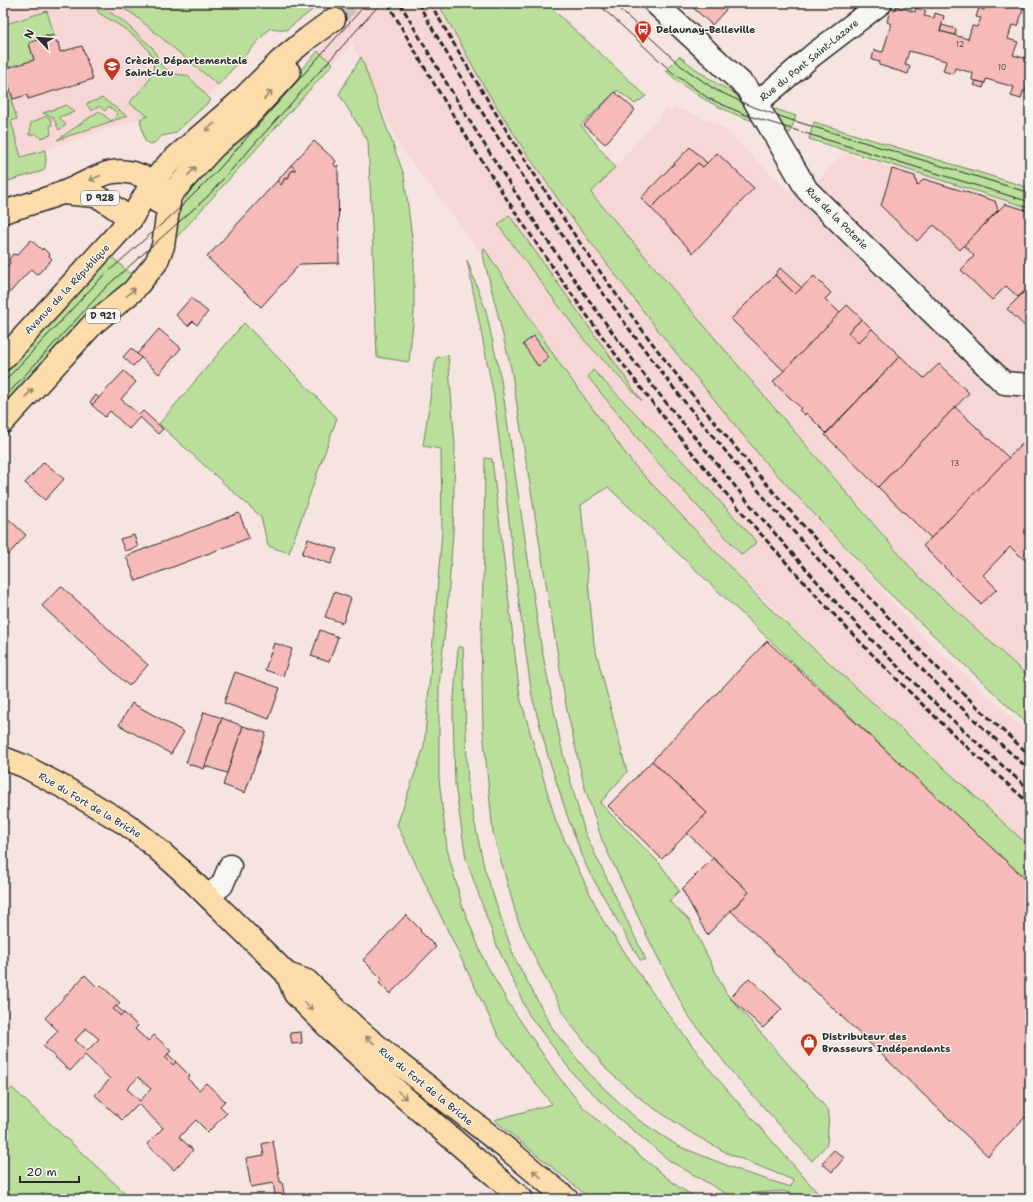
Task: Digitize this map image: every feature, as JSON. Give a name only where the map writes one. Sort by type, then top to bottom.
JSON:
[{"type":"main road","name":"Avenue de la République","points":[[3,359],[131,219],[154,181],[174,159],[239,102],[280,62],[308,38],[334,19],[312,48],[242,123],[214,147],[170,195],[131,219]]},
{"type":"main road","name":"D 928","points":[[3,212],[64,193],[102,174],[118,171],[128,172],[154,181]]},
{"type":"main road","points":[[154,181],[170,195]]},
{"type":"main road","name":"D 928","points":[[64,193],[95,196],[102,199],[131,219]]},
{"type":"main road","name":"D 921","points":[[3,422],[94,323],[133,291],[156,263],[163,246],[170,195]]},
{"type":"main road","name":"Rue du Fort de la Briche","points":[[5,760],[24,766],[46,777],[126,824],[164,854],[286,974],[295,994],[333,1032],[405,1098],[522,1199]]},
{"type":"main road","name":"Rue du Fort de la Briche","points":[[286,974],[307,981],[356,1028],[567,1199]]},
{"type":"street","name":"Rue de la Poterie","points":[[655,3],[747,88],[807,190],[1004,383],[1030,385]]},
{"type":"street","name":"Rue du Pont Saint-Lazare","points":[[757,103],[813,55],[881,3]]},
{"type":"street","points":[[208,896],[222,885],[230,866]]},
{"type":"shaded area","name":"Crèche Départementale Saint-Leu","points":[[3,3],[133,3],[224,78],[208,97],[3,163]]},
{"type":"shaded area","points":[[332,3],[443,3],[511,116],[661,336],[800,499],[923,636],[1030,735],[1030,847],[1008,830],[714,552],[637,470],[542,354],[480,252],[400,147],[352,43],[333,64],[318,51],[342,23]]},
{"type":"shaded area","points":[[667,108],[671,112],[675,108],[712,121],[727,131],[798,200],[844,153],[1030,210],[1030,678],[916,574],[591,193]]},
{"type":"green space","points":[[114,3],[318,3],[311,11],[286,30],[270,28],[218,85],[133,14]]},
{"type":"green space","points":[[438,3],[546,3],[646,96],[635,104],[617,90],[581,125],[615,167],[591,193],[916,574],[1030,678],[1030,727],[889,593],[765,462],[664,338],[562,205],[525,151],[485,88]]},
{"type":"green space","points":[[98,9],[105,10],[119,18],[152,47],[159,62],[164,68],[175,74],[187,75],[211,100],[175,133],[162,136],[154,143],[150,144],[145,141],[140,119],[148,116],[129,103],[145,86],[152,74],[154,64],[151,55],[145,46],[136,38],[99,13],[97,11]]},
{"type":"green space","points":[[47,11],[54,35],[47,37],[46,35],[42,37],[43,38],[29,43],[34,60],[4,70],[13,99],[11,100],[17,119],[11,121],[21,157],[45,150],[45,166],[43,171],[8,181],[3,177],[3,25]]},
{"type":"green space","points":[[318,51],[333,64],[175,239],[174,233],[177,217],[189,192],[197,180]]},
{"type":"green space","points":[[679,56],[719,85],[738,94],[756,122],[732,113],[708,101],[686,88],[676,80],[666,71]]},
{"type":"green space","points":[[361,57],[404,175],[414,253],[414,313],[409,362],[377,357],[368,141],[339,94]]},
{"type":"green space","points":[[102,98],[127,116],[57,140],[99,111],[111,121],[118,114],[109,106],[105,111],[99,106],[92,111],[86,104]]},
{"type":"green space","points":[[66,105],[75,112],[59,117],[66,125],[59,130],[53,117],[43,113]]},
{"type":"green space","points":[[775,109],[796,116],[790,133],[782,130],[774,112]]},
{"type":"green space","points":[[46,116],[51,119],[51,135],[40,138],[36,133],[31,135],[28,134],[31,131],[31,123]]},
{"type":"green space","points":[[814,122],[1030,188],[1030,208],[809,139]]},
{"type":"green space","points":[[509,215],[642,401],[585,341],[498,225]]},
{"type":"green space","points":[[484,248],[559,363],[634,465],[763,602],[1030,847],[1030,879],[1001,859],[608,487],[581,505],[594,644],[627,772],[600,803],[661,865],[679,891],[669,901],[690,921],[726,993],[829,1111],[827,1144],[812,1161],[732,1072],[687,1014],[650,942],[602,840],[584,785],[566,706],[511,368],[483,255]]},
{"type":"green space","points":[[110,255],[134,277],[3,410],[3,374]]},
{"type":"green space","points":[[467,260],[486,311],[501,380],[541,645],[562,750],[585,833],[646,960],[640,960],[587,868],[568,818],[548,756],[532,696],[518,596],[494,397]]},
{"type":"green space","points":[[244,323],[337,418],[289,553],[268,546],[261,517],[159,424]]},
{"type":"green space","points":[[448,355],[455,445],[453,533],[447,612],[439,686],[439,779],[447,849],[462,905],[484,960],[509,1004],[555,1072],[582,1106],[618,1138],[680,1188],[699,1199],[591,1199],[494,1120],[552,1104],[499,1037],[397,825],[424,747],[442,532],[441,449],[423,446],[436,358]]},
{"type":"green space","points":[[593,370],[692,471],[757,542],[742,555],[651,455],[588,377]]},
{"type":"green space","points":[[485,458],[492,459],[520,697],[556,822],[602,919],[654,995],[715,1076],[823,1199],[802,1199],[784,1191],[753,1193],[745,1199],[735,1199],[670,1161],[617,1117],[574,1075],[529,1015],[497,946],[466,859],[455,785],[453,710],[458,647],[463,647],[468,791],[484,867],[514,957],[554,1031],[592,1077],[637,1119],[678,1146],[746,1173],[791,1187],[793,1180],[727,1153],[693,1134],[646,1103],[608,1071],[568,1021],[537,962],[518,921],[493,833],[483,731],[481,635]]},
{"type":"green space","points":[[12,1088],[124,1192],[118,1199],[3,1199],[3,1098]]},
{"type":"building","points":[[688,3],[732,3],[712,25]]},
{"type":"building","points":[[986,3],[1019,3],[1018,5],[1024,6],[1018,26],[1012,25],[1008,39],[1018,42],[1013,55],[1028,59],[1030,56],[1030,76],[1021,99],[1011,96],[1014,87],[986,79],[985,83],[972,80],[973,73],[955,68],[953,74],[943,71],[946,61],[909,51],[905,65],[910,66],[908,74],[879,65],[880,62],[872,60],[874,50],[883,52],[891,24],[887,22],[890,9],[895,10],[896,6],[915,12],[916,8],[926,11],[924,16],[934,18],[935,13],[944,16],[940,31],[968,39],[972,26],[977,27],[981,18],[976,17],[979,8],[984,10]]},
{"type":"building","points":[[942,25],[956,29],[955,35],[940,31]]},
{"type":"building","points":[[47,35],[47,37],[54,35],[57,43],[58,42],[60,52],[82,46],[93,79],[28,99],[27,95],[13,99],[4,69],[34,60],[29,43]]},
{"type":"building","points":[[976,81],[985,83],[983,88],[974,85]]},
{"type":"building","points":[[615,92],[635,110],[605,144],[584,125]]},
{"type":"building","points":[[314,141],[336,161],[334,164],[336,167],[338,165],[339,263],[300,264],[261,307],[207,257],[277,181],[281,185],[285,178],[288,179],[290,173],[295,169],[291,165]]},
{"type":"building","points":[[690,147],[707,163],[703,167],[698,163],[651,208],[641,198]]},
{"type":"building","points":[[717,153],[754,188],[693,253],[651,208],[698,163],[703,167]]},
{"type":"building","points":[[291,165],[295,171],[293,170],[290,173],[288,179],[285,178],[281,185],[277,181]]},
{"type":"building","points":[[892,169],[915,176],[917,186],[924,179],[995,201],[998,210],[960,250],[934,225],[917,241],[881,206]]},
{"type":"building","points":[[1005,204],[1030,211],[1030,286],[1018,297],[1006,286],[992,300],[961,270],[974,256],[964,245]]},
{"type":"building","points":[[31,240],[42,250],[43,248],[52,259],[39,273],[36,274],[31,269],[3,300],[3,271],[10,263],[9,259],[13,254],[17,255]]},
{"type":"building","points":[[780,268],[802,288],[795,294],[775,275]]},
{"type":"building","points":[[775,275],[795,294],[814,276],[831,293],[825,299],[840,313],[784,371],[731,319]]},
{"type":"building","points":[[1030,286],[1030,331],[1007,309]]},
{"type":"building","points":[[191,298],[208,312],[197,325],[193,321],[188,326],[176,315]]},
{"type":"building","points":[[847,305],[862,319],[848,332],[858,343],[872,329],[900,356],[826,433],[806,413],[805,415],[799,410],[801,408],[773,382]]},
{"type":"building","points":[[862,319],[872,329],[858,343],[848,332]]},
{"type":"building","points":[[159,329],[181,348],[159,374],[137,354]]},
{"type":"building","points":[[534,336],[549,358],[538,366],[523,344]]},
{"type":"building","points":[[131,348],[141,358],[133,366],[123,357]]},
{"type":"building","points":[[900,356],[924,378],[939,364],[969,393],[878,487],[825,435]]},
{"type":"building","points":[[124,371],[136,382],[121,399],[139,415],[143,411],[163,429],[158,434],[140,417],[129,429],[110,411],[105,417],[92,405]]},
{"type":"building","points":[[96,395],[99,398],[92,405],[90,402]]},
{"type":"building","points":[[955,407],[1009,458],[931,538],[878,487]]},
{"type":"building","points":[[1023,443],[1030,450],[1030,555],[1025,560],[1010,547],[983,575],[997,589],[981,604],[923,546]]},
{"type":"building","points":[[44,462],[64,479],[45,500],[25,483]]},
{"type":"building","points":[[239,513],[249,538],[136,581],[126,556]]},
{"type":"building","points":[[3,514],[26,535],[8,555],[3,551]]},
{"type":"building","points":[[134,535],[138,547],[125,551],[120,539]]},
{"type":"building","points":[[308,539],[337,549],[331,564],[302,554]]},
{"type":"building","points":[[61,586],[148,665],[129,686],[42,606]]},
{"type":"building","points":[[334,592],[351,598],[343,623],[325,617]]},
{"type":"building","points":[[320,630],[338,637],[329,662],[311,656]]},
{"type":"building","points":[[767,641],[1030,883],[1030,1122],[1025,1117],[988,1156],[731,911],[749,892],[687,833],[707,813],[652,761]]},
{"type":"building","points":[[274,643],[292,649],[283,676],[265,670]]},
{"type":"building","points":[[235,672],[280,688],[269,719],[224,703]]},
{"type":"building","points":[[132,703],[184,732],[171,754],[119,725]]},
{"type":"building","points":[[204,712],[222,718],[204,769],[186,763]]},
{"type":"building","points":[[222,718],[243,726],[227,773],[205,766]]},
{"type":"building","points":[[243,726],[266,733],[245,793],[223,785]]},
{"type":"building","points":[[652,761],[707,813],[662,859],[608,806]]},
{"type":"building","points":[[713,858],[749,892],[707,935],[682,889]]},
{"type":"building","points":[[406,915],[436,947],[390,994],[379,983],[382,979],[363,960]]},
{"type":"building","points":[[85,975],[98,988],[101,985],[120,1003],[113,1009],[121,1016],[124,1013],[138,1026],[135,1029],[148,1041],[154,1035],[171,1051],[165,1057],[173,1065],[176,1062],[190,1076],[187,1078],[199,1090],[206,1083],[225,1101],[220,1106],[227,1113],[208,1132],[196,1120],[179,1137],[193,1150],[174,1170],[147,1144],[163,1128],[138,1104],[122,1120],[95,1095],[110,1079],[85,1055],[70,1071],[43,1046],[58,1031],[45,1018]],"holes":[[[86,1028],[99,1039],[87,1051],[75,1040]],[[138,1077],[151,1089],[140,1101],[127,1089]]]},
{"type":"building","points":[[749,978],[782,1009],[763,1028],[730,998]]},
{"type":"building","points":[[116,1006],[124,1013],[121,1016],[113,1009]]},
{"type":"building","points":[[301,1032],[302,1043],[292,1044],[290,1033]]},
{"type":"building","points":[[168,1054],[176,1062],[173,1065],[165,1057]]},
{"type":"building","points":[[273,1141],[280,1182],[282,1182],[285,1199],[276,1199],[273,1183],[251,1187],[246,1158],[264,1155],[262,1144]]},
{"type":"building","points":[[834,1150],[844,1158],[832,1172],[822,1163]]},
{"type":"tunnel","points":[[334,19],[348,3]]},
{"type":"tram line","points":[[3,383],[99,280],[182,206],[218,170],[367,3]]},
{"type":"tram line","points":[[3,399],[107,286],[207,197],[381,3]]},
{"type":"tram line","points":[[597,3],[673,73],[708,98],[746,115],[1030,202]]},
{"type":"tram line","points":[[613,3],[680,65],[714,89],[748,105],[788,119],[1030,193]]},
{"type":"railway","points":[[388,3],[454,117],[526,228],[581,307],[638,384],[698,459],[824,604],[890,673],[1030,804]]},
{"type":"railway","points":[[400,3],[458,102],[519,198],[584,293],[660,395],[758,514],[833,599],[896,665],[962,729],[1030,790]]},
{"type":"railway","points":[[418,3],[475,100],[535,195],[599,288],[682,399],[802,541],[838,581],[912,659],[1030,770]]},
{"type":"railway","points":[[430,3],[498,117],[570,229],[650,340],[710,417],[805,528],[890,619],[989,718],[1030,755]]},
{"type":"place","name":"Delaunay-Belleville","points":[[643,44]]},
{"type":"place","name":"Crèche Départementale Saint-Leu","points":[[112,81]]},
{"type":"place","name":"Distributeur des Brasseurs Indépendants","points":[[809,1057]]}]
